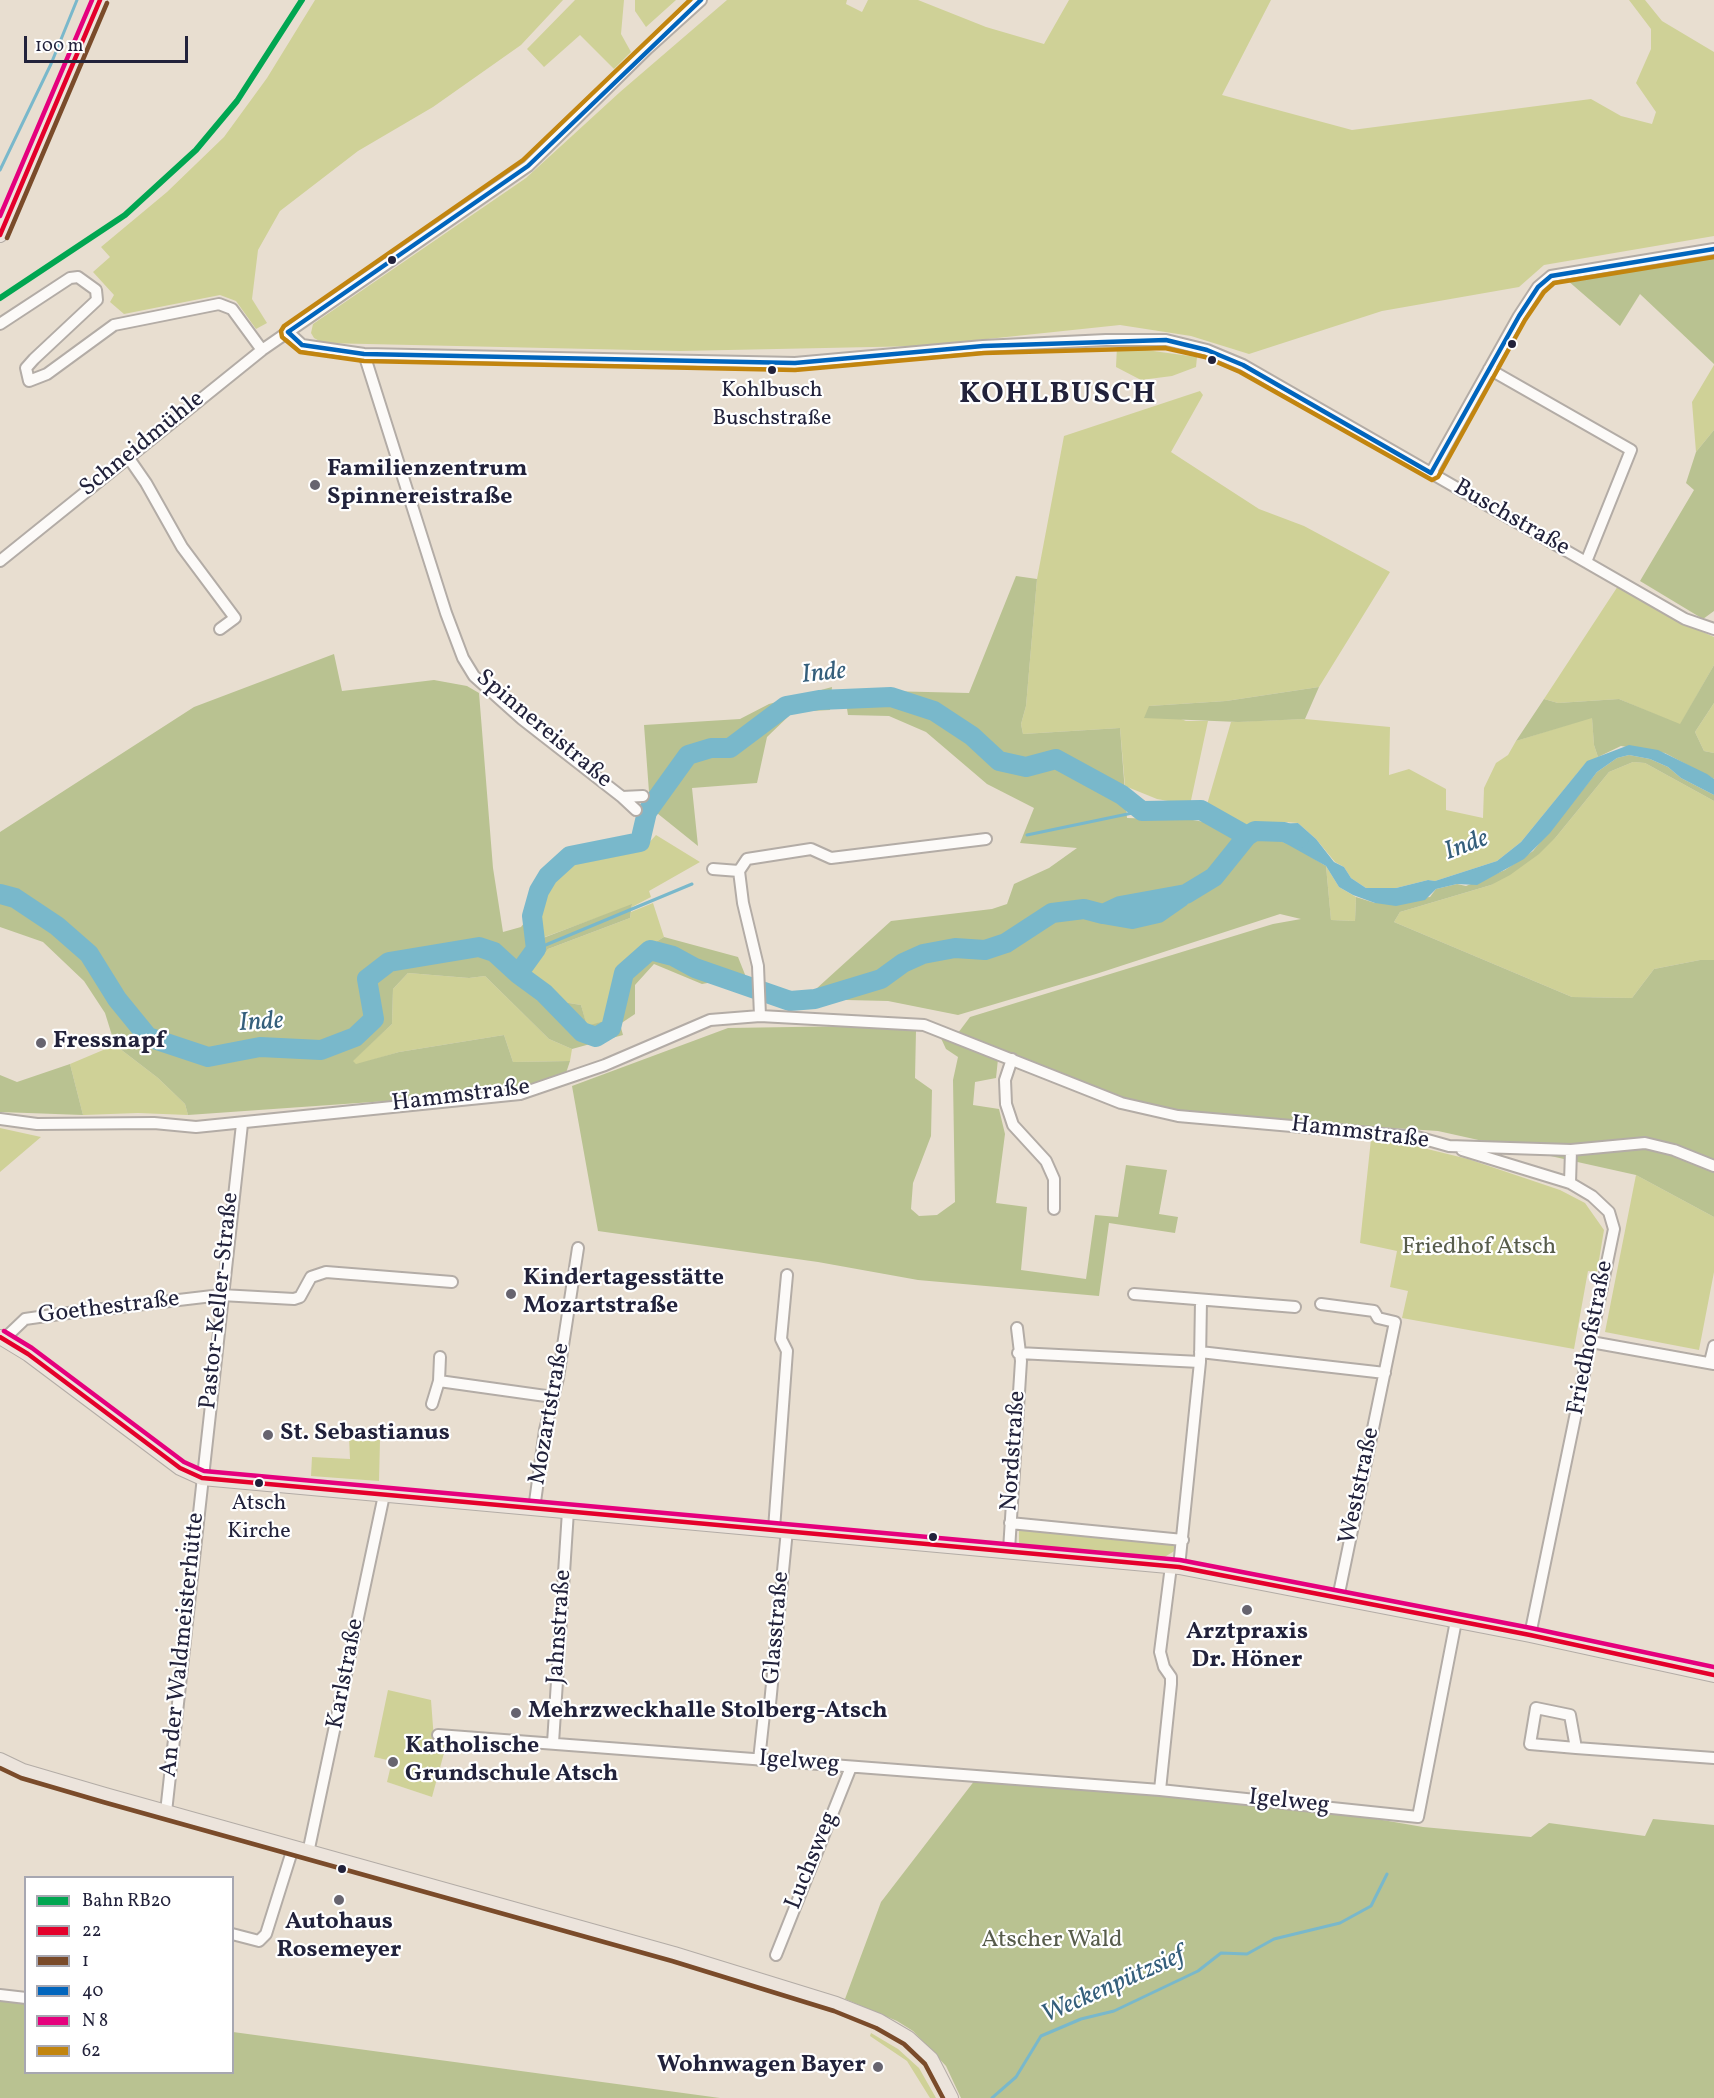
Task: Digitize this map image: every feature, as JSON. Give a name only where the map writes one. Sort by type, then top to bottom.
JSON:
[{"type":"main road","points":[[0,235],[100,0]]},
{"type":"main road","points":[[2,1338],[180,1468],[202,1478],[1175,1566],[1530,1635],[1714,1675]]},
{"type":"main road","points":[[0,1760],[23,1771],[308,1853],[674,1954],[854,2011],[893,2028],[920,2048],[939,2071],[951,2098]]},
{"type":"street","name":"Schneidmühle","points":[[0,561],[262,350],[528,166],[648,48],[701,0]]},
{"type":"street","points":[[1431,473],[1488,369],[1531,297],[1551,276],[1714,249]]},
{"type":"street","points":[[0,324],[70,278],[78,277],[96,290],[97,300],[26,368],[29,381],[47,374],[114,325],[219,304],[232,309],[262,350]]},
{"type":"street","name":"Buschstraße","points":[[288,332],[302,345],[364,354],[795,363],[994,346],[1106,340],[1166,340],[1207,351],[1243,366],[1685,619],[1714,629]]},
{"type":"street","name":"Spinnereistraße","points":[[364,354],[446,613],[463,657],[474,676],[636,810]]},
{"type":"street","points":[[1488,369],[1631,450],[1586,562]]},
{"type":"street","points":[[128,457],[146,483],[182,547],[235,618],[220,629]]},
{"type":"street","name":"Spinnereistraße","points":[[622,797],[643,796]]},
{"type":"street","points":[[760,1016],[758,966],[743,903],[739,871],[747,859],[811,849],[831,858],[986,839]]},
{"type":"street","points":[[713,869],[739,871]]},
{"type":"street","name":"Hammstraße","points":[[0,1119],[37,1124],[154,1123],[196,1127],[242,1124],[364,1108],[520,1094],[605,1065],[710,1020],[760,1016],[924,1025],[1080,1088],[1146,1110],[1208,1119],[1417,1137],[1449,1146],[1570,1150],[1645,1143],[1674,1150],[1714,1166]]},
{"type":"street","points":[[1012,1059],[1005,1080],[1006,1104],[1013,1125],[1046,1161],[1054,1179],[1054,1209]]},
{"type":"street","name":"Pastor-Keller-Straße","points":[[202,1478],[242,1124]]},
{"type":"street","name":"Friedhofstraße","points":[[1449,1146],[1570,1184],[1592,1196],[1609,1212],[1614,1229],[1530,1635]]},
{"type":"street","points":[[1570,1150],[1570,1184]]},
{"type":"street","name":"Mozartstraße","points":[[534,1509],[545,1431],[553,1397],[578,1248]]},
{"type":"street","name":"Goethestraße","points":[[2,1338],[25,1319],[221,1295],[294,1299],[300,1297],[311,1277],[326,1272],[452,1282]]},
{"type":"street","name":"Glasstraße","points":[[759,1760],[764,1714],[771,1704],[787,1351],[781,1339],[787,1275]]},
{"type":"street","points":[[1134,1294],[1295,1307]]},
{"type":"street","points":[[1160,1790],[1171,1677],[1164,1667],[1160,1652],[1175,1566],[1183,1540],[1200,1357],[1201,1300]]},
{"type":"street","name":"Weststraße","points":[[1321,1304],[1374,1311],[1378,1318],[1395,1322],[1338,1598]]},
{"type":"street","name":"Nordstraße","points":[[1009,1550],[1021,1361],[1018,1353],[1017,1328]]},
{"type":"street","points":[[1591,1342],[1712,1363],[1714,1346]]},
{"type":"street","points":[[1018,1353],[1200,1357],[1293,1362],[1385,1373]]},
{"type":"street","points":[[432,1404],[439,1380],[440,1357]]},
{"type":"street","points":[[439,1380],[553,1397]]},
{"type":"street","name":"An der Waldmeisterhütte","points":[[166,1812],[202,1478]]},
{"type":"street","name":"Karlstraße","points":[[308,1853],[384,1495]]},
{"type":"street","name":"Jahnstraße","points":[[554,1743],[568,1511]]},
{"type":"street","points":[[1010,1523],[1183,1540]]},
{"type":"street","name":"Igelweg","points":[[438,1735],[1160,1790],[1418,1817],[1456,1621]]},
{"type":"street","points":[[1576,1748],[1570,1716],[1536,1708],[1530,1744],[1576,1748],[1714,1758]]},
{"type":"street","name":"Luchsweg","points":[[776,1955],[851,1767]]},
{"type":"street","points":[[234,1935],[259,1941],[266,1934],[293,1848]]},
{"type":"street","points":[[0,1995],[24,1998]]},
{"type":"green space","points":[[315,0],[563,0],[521,45],[433,107],[358,151],[280,211],[258,250],[252,299],[267,323],[256,329],[236,301],[220,295],[124,314],[110,302],[114,295],[93,272],[110,257],[101,247],[167,192],[224,137],[267,78]]},
{"type":"green space","points":[[575,0],[624,0],[621,34],[631,52],[614,69],[580,35],[544,67],[527,49]]},
{"type":"green space","points":[[635,0],[676,0],[646,27],[635,11]]},
{"type":"green space","points":[[727,0],[847,0],[846,4],[862,12],[868,0],[918,0],[986,27],[1044,44],[1069,0],[1271,0],[1222,95],[1352,130],[1591,99],[1621,116],[1652,124],[1656,112],[1636,83],[1651,49],[1651,29],[1629,0],[1645,0],[1662,21],[1714,52],[1714,236],[1544,265],[1519,287],[1382,311],[1249,354],[1191,336],[1120,325],[921,346],[680,351],[323,343],[314,338],[311,333],[313,324],[526,178],[620,92]]},
{"type":"green space","points":[[1714,257],[1714,364],[1640,294],[1620,326],[1567,280]]},
{"type":"green space","points":[[1117,346],[1197,357],[1196,367],[1172,376],[1141,380],[1116,367]]},
{"type":"green space","points":[[1714,365],[1714,430],[1696,452],[1692,402]]},
{"type":"green space","points":[[1200,391],[1203,395],[1171,452],[1259,509],[1304,526],[1390,572],[1319,687],[1226,701],[1149,706],[1186,721],[1208,721],[1190,805],[1157,799],[1125,786],[1120,728],[1023,734],[1021,724],[1026,706],[1037,579],[1064,436]]},
{"type":"green space","points":[[1714,430],[1714,611],[1703,619],[1640,581],[1694,490],[1686,483],[1696,452]]},
{"type":"green space","points":[[1016,576],[1037,579],[1026,706],[1021,724],[1023,734],[1120,728],[1127,818],[1193,820],[1255,831],[1293,846],[1326,866],[1331,920],[1355,921],[1356,897],[1375,903],[1430,897],[1436,889],[1457,884],[1466,886],[1505,870],[1533,851],[1597,772],[1617,758],[1629,755],[1650,759],[1668,767],[1681,778],[1714,795],[1714,801],[1645,763],[1633,762],[1609,772],[1556,837],[1539,854],[1510,875],[1491,885],[1400,912],[1394,922],[1572,997],[1632,998],[1654,969],[1700,960],[1714,960],[1714,1217],[1636,1175],[1438,1131],[1241,1118],[1175,1111],[1124,1098],[1047,1070],[958,1033],[970,1017],[1273,924],[1301,919],[1280,914],[1096,974],[958,1015],[888,1001],[805,999],[891,921],[992,909],[1007,904],[1014,884],[1049,868],[1077,848],[1020,843],[1034,808],[987,784],[926,732],[889,716],[848,715],[844,690],[969,693]]},
{"type":"green space","points":[[1618,586],[1676,620],[1714,637],[1714,665],[1680,725],[1619,699],[1558,703],[1544,699]]},
{"type":"green space","points":[[334,654],[342,691],[434,680],[467,686],[479,693],[493,868],[503,932],[521,927],[528,918],[540,921],[543,938],[632,904],[630,918],[548,949],[528,975],[563,1002],[581,1005],[587,1026],[604,1021],[616,985],[633,956],[664,937],[738,957],[752,992],[713,982],[702,984],[654,964],[635,985],[635,1014],[620,1024],[623,1035],[572,1049],[549,1039],[485,976],[469,978],[408,973],[393,989],[392,1024],[353,1061],[356,1064],[399,1052],[504,1035],[513,1062],[570,1061],[566,1073],[521,1088],[472,1095],[188,1115],[185,1104],[158,1078],[115,1045],[105,1013],[84,981],[43,942],[0,927],[0,832],[194,707]]},
{"type":"green space","points":[[1714,665],[1714,703],[1695,732],[1704,751],[1714,753],[1714,779],[1665,753],[1621,746],[1598,757],[1594,745],[1592,718],[1516,741],[1544,699],[1558,703],[1619,699],[1680,724]]},
{"type":"green space","points":[[832,687],[830,710],[793,712],[767,737],[757,783],[692,788],[698,846],[642,801],[649,792],[644,725],[740,719],[769,704]]},
{"type":"green space","points":[[1319,687],[1305,719],[1238,722],[1144,718],[1149,706],[1226,701]]},
{"type":"green space","points":[[1714,703],[1714,753],[1704,751],[1695,732]]},
{"type":"green space","points":[[1592,717],[1594,745],[1598,757],[1584,765],[1521,842],[1497,861],[1435,881],[1428,880],[1396,888],[1366,888],[1351,878],[1344,867],[1335,862],[1316,839],[1298,823],[1285,822],[1252,828],[1240,826],[1222,813],[1206,808],[1231,722],[1305,719],[1390,727],[1389,775],[1409,769],[1446,789],[1446,810],[1483,818],[1484,788],[1496,763],[1508,755],[1516,741]]},
{"type":"green space","points":[[1633,762],[1645,763],[1714,801],[1714,960],[1700,960],[1654,969],[1632,998],[1572,997],[1394,922],[1400,912],[1491,885],[1556,837],[1609,772]]},
{"type":"green space","points":[[656,835],[700,862],[649,891],[651,897],[632,907],[632,905],[542,938],[540,921],[534,920],[539,901],[551,879],[571,859],[645,847]]},
{"type":"green space","points":[[1326,866],[1339,887],[1356,897],[1355,921],[1331,920]]},
{"type":"green space","points":[[653,903],[664,937],[633,956],[616,985],[604,1021],[587,1027],[581,1005],[563,1002],[528,975],[548,949],[630,918],[631,912]]},
{"type":"green space","points":[[408,973],[469,978],[485,976],[549,1039],[572,1049],[570,1061],[513,1062],[504,1035],[399,1052],[356,1065],[352,1061],[392,1024],[393,989]]},
{"type":"green space","points":[[857,1026],[916,1030],[915,1078],[932,1090],[931,1136],[913,1183],[911,1209],[919,1216],[937,1215],[955,1202],[953,1080],[958,1057],[946,1049],[939,1034],[998,1059],[996,1078],[975,1082],[973,1105],[999,1109],[1005,1134],[996,1203],[1027,1207],[1021,1270],[1086,1279],[1095,1215],[1118,1217],[1126,1165],[1167,1170],[1159,1214],[1178,1217],[1175,1233],[1109,1223],[1099,1296],[918,1280],[818,1262],[598,1231],[572,1086],[728,1028]]},
{"type":"green space","points":[[115,1045],[158,1078],[185,1104],[188,1115],[138,1113],[83,1115],[70,1064]]},
{"type":"green space","points":[[70,1064],[83,1115],[0,1112],[0,1075],[17,1082]]},
{"type":"green space","points":[[0,1128],[41,1137],[0,1172]]},
{"type":"green space","name":"Friedhof Atsch","points":[[1371,1139],[1415,1146],[1468,1159],[1560,1190],[1585,1203],[1604,1230],[1597,1272],[1588,1271],[1574,1349],[1402,1318],[1408,1291],[1390,1287],[1397,1251],[1360,1243]]},
{"type":"green space","points":[[1636,1175],[1714,1217],[1714,1272],[1699,1350],[1605,1332]]},
{"type":"green space","points":[[349,1437],[380,1440],[379,1481],[311,1476],[312,1457],[350,1459]]},
{"type":"green space","points":[[1019,1530],[1174,1541],[1176,1550],[1163,1558],[1019,1546]]},
{"type":"green space","points":[[388,1690],[431,1700],[434,1740],[447,1742],[432,1797],[387,1782],[392,1761],[374,1757]]},
{"type":"green space","name":"Atscher Wald","points":[[975,1780],[1313,1808],[1423,1827],[1531,1837],[1549,1823],[1645,1836],[1653,1819],[1714,1825],[1714,2098],[961,2098],[946,2066],[913,2031],[897,2021],[845,1999],[881,1902]]},
{"type":"green space","points":[[0,1998],[24,2002],[24,2074],[234,2074],[234,2032],[720,2098],[0,2098]]},
{"type":"green space","points":[[871,2033],[898,2049],[919,2068],[936,2098],[930,2098],[907,2061],[870,2036]]},
{"type":"water","points":[[1629,745],[1658,750],[1707,774],[1714,779],[1714,795],[1681,778],[1668,767],[1650,759],[1629,755],[1617,758],[1597,772],[1550,833],[1524,859],[1477,885],[1457,884],[1436,889],[1425,900],[1396,906],[1375,903],[1353,895],[1339,887],[1326,866],[1276,838],[1273,824],[1298,823],[1316,839],[1334,862],[1344,867],[1351,878],[1366,888],[1396,888],[1428,880],[1435,881],[1497,861],[1521,842],[1587,761]]},
{"type":"waterway","points":[[0,170],[51,64],[77,0]]},
{"type":"waterway","name":"Inde","points":[[518,974],[536,949],[532,916],[539,891],[548,876],[570,856],[640,842],[647,812],[688,755],[711,748],[730,748],[786,706],[819,700],[891,697],[934,711],[972,736],[999,761],[1026,767],[1056,759],[1122,795],[1142,811],[1201,810],[1247,836]]},
{"type":"waterway","points":[[1027,835],[1142,811]]},
{"type":"waterway","name":"Inde","points":[[0,894],[15,898],[57,926],[89,954],[117,999],[148,1037],[208,1057],[260,1047],[321,1050],[355,1037],[374,1019],[367,979],[389,962],[479,947],[494,952],[544,993],[582,1032],[596,1037],[611,1028],[624,973],[650,950],[673,956],[695,968],[790,1001],[815,999],[881,979],[903,963],[923,954],[955,948],[985,950],[1006,943],[1052,913],[1084,909],[1103,914],[1120,906],[1186,894],[1214,877],[1247,836],[1255,831],[1284,832],[1299,838]]},
{"type":"waterway","points":[[536,949],[692,884]]},
{"type":"waterway","name":"Inde","points":[[1103,914],[1132,919],[1158,913],[1181,897]]},
{"type":"waterway","name":"Weckenpützsief","points":[[992,2098],[1016,2077],[1041,2036],[1081,2019],[1114,2011],[1198,1971],[1221,1953],[1247,1954],[1274,1939],[1340,1923],[1371,1906],[1387,1874]]},
{"type":"rail line","name":"RB20","points":[[0,298],[125,215],[196,150],[237,101],[302,0]]},
{"type":"transit line","points":[[0,216],[92,0]]},
{"type":"transit line","name":"22","points":[[0,235],[100,0]]},
{"type":"transit line","name":"62","points":[[690,0],[523,160],[284,326],[281,331],[282,337],[300,352],[364,361],[795,370],[984,353],[1165,348],[1205,357],[1240,372],[1432,480],[1438,477],[1525,320],[1544,292],[1554,283],[1714,257]]},
{"type":"transit line","name":"40","points":[[288,332],[528,166],[701,0]]},
{"type":"transit line","name":"1","points":[[7,238],[107,3]]},
{"type":"transit line","name":"40","points":[[1431,473],[1519,316],[1538,287],[1551,276],[1714,249]]},
{"type":"transit line","name":"40","points":[[288,332],[302,345],[364,354],[795,363],[983,346],[1166,340],[1207,350],[1243,365],[1431,473]]},
{"type":"transit line","points":[[4,1331],[32,1348],[184,1462],[204,1471],[1180,1560],[1531,1628],[1714,1667]]},
{"type":"transit line","name":"22","points":[[0,1337],[28,1354],[180,1468],[202,1478],[1179,1567],[1530,1635],[1714,1675]]},
{"type":"transit line","name":"1","points":[[0,1768],[21,1778],[103,1802],[672,1961],[834,2011],[876,2028],[904,2044],[925,2064],[943,2098]]},
{"type":"place","name":"Kohlbusch Buschstraße","points":[[772,370]]},
{"type":"place","name":"Familienzentrum Spinnereistraße","points":[[315,485]]},
{"type":"place","name":"Fressnapf","points":[[41,1043]]},
{"type":"place","name":"Kindertagesstätte Mozartstraße","points":[[511,1294]]},
{"type":"place","name":"St. Sebastianus","points":[[268,1435]]},
{"type":"place","name":"Atsch Kirche","points":[[259,1483]]},
{"type":"place","name":"Arztpraxis Dr. Höner","points":[[1247,1610]]},
{"type":"place","name":"Mehrzweckhalle Stolberg-Atsch","points":[[516,1713]]},
{"type":"place","name":"Katholische Grundschule Atsch","points":[[393,1762]]},
{"type":"place","name":"Autohaus Rosemeyer","points":[[339,1900]]},
{"type":"place","name":"Wohnwagen Bayer","points":[[878,2067]]},
{"type":"district","name":"KOHLBUSCH","points":[[1058,396]]}]
